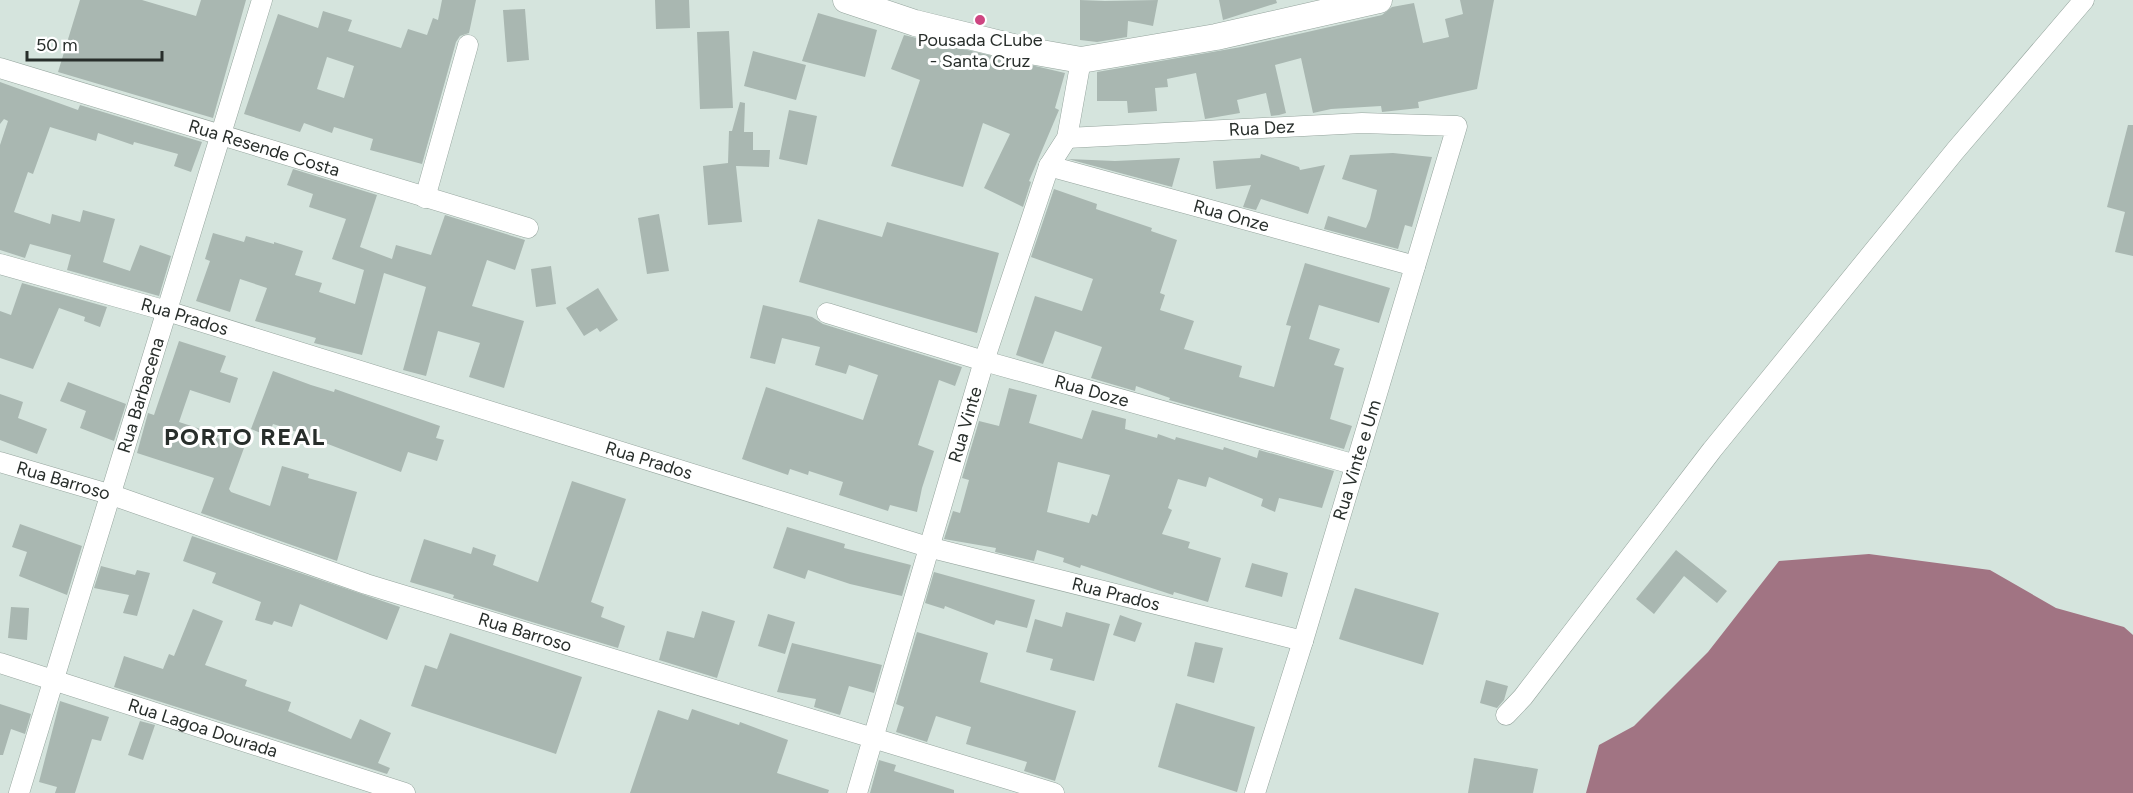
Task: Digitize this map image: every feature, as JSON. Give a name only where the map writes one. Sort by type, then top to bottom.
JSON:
[{"type":"main road","points":[[846,0],[915,23],[1030,51],[1081,60],[1216,37],[1379,0]]},
{"type":"street","name":"Rua Barbacena","points":[[19,793],[262,0]]},
{"type":"street","points":[[1506,715],[1524,697],[1719,441],[1955,151],[2084,0]]},
{"type":"street","points":[[425,198],[468,45]]},
{"type":"street","name":"Rua Vinte","points":[[856,793],[927,547],[984,361],[1049,166],[1066,138],[1081,60]]},
{"type":"street","name":"Rua Resende Costa","points":[[0,68],[528,228]]},
{"type":"street","name":"Rua Dez","points":[[1066,138],[1362,123],[1457,126]]},
{"type":"street","name":"Rua Vinte e Um","points":[[1255,793],[1303,641],[1457,126]]},
{"type":"street","name":"Rua Onze","points":[[1049,166],[1415,266]]},
{"type":"street","name":"Rua Prados","points":[[0,264],[167,311],[927,547],[1303,641]]},
{"type":"street","name":"Rua Doze","points":[[827,313],[984,361],[1356,465]]},
{"type":"street","name":"Rua Barroso","points":[[0,462],[112,495],[366,584],[873,736],[1054,793]]},
{"type":"street","name":"Rua Lagoa Dourada","points":[[0,663],[405,793]]},
{"type":"shaded area","points":[[1869,554],[1990,570],[2056,608],[2124,627],[2133,635],[2133,793],[1586,793],[1599,745],[1634,726],[1708,652],[1779,561]]},
{"type":"building","points":[[80,0],[142,0],[196,16],[201,0],[246,0],[213,118],[58,72]]},
{"type":"building","points":[[442,0],[476,0],[469,33],[460,36],[456,42],[422,164],[370,150],[373,139],[334,127],[332,133],[304,123],[300,132],[244,114],[278,14],[318,28],[323,11],[352,20],[348,31],[401,48],[408,29],[427,35],[433,18],[438,20]],"holes":[[[327,57],[354,66],[344,98],[317,89]]]},
{"type":"building","points":[[655,0],[689,0],[690,28],[656,29]]},
{"type":"building","points":[[1080,0],[1158,0],[1153,26],[1128,21],[1127,37],[1097,42],[1080,40]]},
{"type":"building","points":[[1219,0],[1276,0],[1277,3],[1223,20]]},
{"type":"building","points":[[1460,0],[1494,0],[1477,89],[1418,102],[1419,108],[1382,112],[1381,106],[1331,109],[1313,113],[1301,58],[1275,65],[1286,113],[1279,115],[1271,116],[1266,93],[1237,100],[1240,113],[1205,119],[1196,73],[1167,79],[1168,87],[1155,88],[1157,111],[1128,113],[1127,101],[1097,101],[1097,72],[1241,47],[1382,15],[1392,7],[1414,3],[1423,43],[1449,37],[1445,19],[1463,14]]},
{"type":"building","points":[[525,9],[529,60],[507,62],[503,10]]},
{"type":"building","points":[[818,13],[877,30],[865,77],[802,61]]},
{"type":"building","points":[[729,31],[733,108],[700,109],[697,32]]},
{"type":"building","points":[[904,35],[1065,73],[1055,108],[1059,110],[1029,181],[1031,182],[1023,207],[984,188],[1010,134],[983,123],[963,187],[891,166],[920,80],[891,69]]},
{"type":"building","points":[[753,51],[806,65],[796,100],[744,86]]},
{"type":"building","points":[[0,82],[78,110],[80,105],[202,142],[191,172],[174,166],[178,154],[134,142],[133,145],[98,133],[96,141],[50,127],[33,174],[28,172],[14,212],[50,224],[52,214],[80,222],[83,210],[115,219],[103,262],[130,271],[140,245],[171,256],[159,296],[67,270],[71,255],[30,244],[25,258],[0,250],[0,145],[8,121],[4,119],[0,124]]},
{"type":"building","points":[[740,102],[745,103],[744,132],[753,132],[753,150],[770,150],[769,167],[736,166],[742,222],[708,225],[703,166],[728,163],[729,131],[732,131]]},
{"type":"building","points":[[789,110],[817,116],[807,165],[779,159]]},
{"type":"building","points":[[2128,125],[2133,125],[2133,256],[2115,252],[2125,212],[2107,207]]},
{"type":"building","points":[[1393,153],[1432,157],[1412,227],[1405,225],[1398,249],[1324,229],[1328,216],[1366,228],[1370,219],[1377,190],[1342,179],[1350,155]]},
{"type":"building","points":[[1261,154],[1299,167],[1300,170],[1325,165],[1308,214],[1261,199],[1256,210],[1243,207],[1251,185],[1216,189],[1213,161],[1260,158]]},
{"type":"building","points":[[1180,158],[1172,187],[1068,159],[1115,161]]},
{"type":"building","points":[[293,169],[377,195],[360,247],[392,259],[396,245],[431,255],[445,215],[525,240],[515,270],[487,260],[472,306],[524,321],[504,388],[469,377],[480,343],[438,331],[426,376],[403,370],[426,287],[384,273],[362,355],[314,343],[316,338],[255,321],[267,288],[240,279],[230,312],[196,301],[210,261],[205,259],[213,233],[244,242],[246,236],[303,251],[295,275],[322,283],[319,292],[355,304],[364,270],[332,259],[346,219],[309,207],[313,194],[287,185]]},
{"type":"building","points":[[1054,189],[1097,204],[1096,209],[1152,228],[1151,231],[1177,240],[1160,293],[1165,295],[1160,310],[1194,321],[1184,349],[1242,366],[1239,377],[1274,387],[1291,326],[1286,325],[1305,263],[1390,288],[1379,323],[1319,305],[1309,339],[1340,349],[1334,365],[1344,368],[1330,419],[1352,426],[1344,449],[1169,400],[1170,398],[1136,386],[1135,391],[1091,378],[1102,347],[1055,331],[1043,364],[1016,355],[1035,296],[1082,311],[1093,279],[1031,257]]},
{"type":"building","points":[[659,214],[669,271],[647,274],[638,218]]},
{"type":"building","points":[[818,219],[882,237],[887,222],[999,253],[977,333],[799,282]]},
{"type":"building","points":[[551,266],[556,304],[536,307],[531,269]]},
{"type":"building","points":[[22,283],[107,307],[100,327],[84,321],[85,317],[59,308],[33,369],[0,358],[0,311],[11,315]]},
{"type":"building","points":[[598,288],[618,320],[600,332],[597,328],[584,336],[566,308]]},
{"type":"building","points":[[763,305],[812,317],[823,324],[962,367],[955,386],[939,380],[918,445],[934,451],[917,512],[890,505],[888,511],[839,495],[843,482],[809,471],[808,475],[790,469],[788,475],[742,459],[766,387],[863,420],[878,375],[849,365],[846,374],[815,365],[820,347],[782,338],[775,364],[750,358]]},
{"type":"building","points":[[179,341],[226,356],[220,372],[238,378],[230,403],[190,390],[179,422],[219,435],[217,438],[244,448],[229,489],[231,492],[270,506],[282,466],[309,474],[308,478],[357,492],[337,561],[201,513],[214,478],[137,453],[148,413],[154,415]]},
{"type":"building","points":[[273,371],[334,392],[335,389],[440,426],[436,438],[444,440],[437,461],[408,452],[401,472],[273,424],[268,436],[251,429]]},
{"type":"building","points":[[68,382],[126,404],[114,441],[80,428],[86,411],[60,401]]},
{"type":"building","points":[[1009,388],[1037,395],[1029,423],[1082,439],[1092,410],[1126,419],[1125,429],[1157,438],[1158,434],[1175,440],[1176,437],[1223,450],[1224,447],[1257,458],[1259,450],[1334,471],[1322,508],[1279,498],[1275,512],[1261,506],[1263,499],[1209,477],[1206,487],[1178,479],[1168,508],[1172,510],[1162,534],[1190,542],[1188,548],[1221,558],[1208,602],[1174,592],[1173,595],[1081,565],[1080,568],[1063,562],[1064,558],[1037,550],[1034,561],[995,552],[996,548],[944,539],[953,511],[960,513],[969,480],[962,478],[979,421],[999,426]],"holes":[[[1058,462],[1110,475],[1097,516],[1092,514],[1089,523],[1047,512]]]},
{"type":"building","points":[[0,394],[23,402],[18,418],[47,429],[37,454],[0,440]]},
{"type":"building","points":[[572,481],[626,499],[591,602],[604,607],[601,617],[625,626],[618,648],[453,598],[454,595],[410,582],[424,539],[471,554],[473,547],[496,555],[493,565],[538,582]]},
{"type":"building","points":[[20,524],[82,546],[67,595],[19,576],[27,552],[12,547]]},
{"type":"building","points":[[787,527],[845,544],[844,548],[911,565],[902,596],[850,584],[808,570],[805,579],[773,568]]},
{"type":"building","points":[[192,536],[400,607],[387,640],[300,604],[292,627],[274,621],[272,625],[255,620],[261,602],[212,583],[216,573],[183,561]]},
{"type":"building","points":[[1676,550],[1727,591],[1717,603],[1684,576],[1654,614],[1636,599]]},
{"type":"building","points":[[1252,563],[1288,573],[1282,597],[1245,587]]},
{"type":"building","points":[[101,566],[135,575],[137,570],[150,573],[137,616],[123,613],[129,595],[94,588]]},
{"type":"building","points":[[934,572],[1035,600],[1027,628],[996,620],[994,625],[945,606],[944,609],[925,603]]},
{"type":"building","points":[[1355,588],[1439,613],[1423,665],[1339,639]]},
{"type":"building","points":[[11,607],[29,608],[27,640],[8,638]]},
{"type":"building","points":[[193,609],[223,621],[205,665],[247,680],[245,686],[291,702],[288,711],[351,739],[360,719],[391,733],[378,763],[390,768],[387,774],[114,687],[124,656],[163,669],[169,654],[174,656]]},
{"type":"building","points":[[702,611],[735,621],[717,678],[659,660],[667,631],[694,638]]},
{"type":"building","points":[[1066,612],[1110,624],[1094,681],[1050,670],[1053,659],[1026,652],[1035,619],[1062,627]]},
{"type":"building","points":[[768,614],[795,622],[785,654],[758,646]]},
{"type":"building","points":[[1120,615],[1142,623],[1135,642],[1113,635]]},
{"type":"building","points":[[917,632],[988,653],[980,682],[1076,711],[1055,781],[1024,771],[1027,762],[966,744],[971,727],[936,716],[927,742],[896,732],[904,707],[896,704]]},
{"type":"building","points":[[450,633],[582,677],[556,754],[411,706],[425,665],[437,669]]},
{"type":"building","points":[[1195,642],[1223,648],[1214,683],[1187,676]]},
{"type":"building","points":[[792,643],[882,665],[874,693],[849,686],[840,715],[814,707],[816,699],[777,692]]},
{"type":"building","points":[[1486,680],[1508,686],[1504,700],[1497,708],[1480,703]]},
{"type":"building","points":[[60,701],[109,717],[101,741],[92,739],[75,793],[55,793],[57,787],[39,782]]},
{"type":"building","points":[[1176,703],[1255,727],[1237,792],[1158,767]]},
{"type":"building","points":[[0,704],[31,714],[25,734],[11,729],[3,755],[0,755]]},
{"type":"building","points":[[692,709],[739,725],[740,722],[788,740],[777,773],[829,790],[828,793],[630,793],[658,710],[688,720]]},
{"type":"building","points":[[140,721],[155,725],[143,760],[128,755]]},
{"type":"building","points":[[1474,758],[1538,769],[1533,793],[1468,793]]},
{"type":"building","points":[[879,760],[896,765],[894,771],[954,790],[954,793],[870,793]]},
{"type":"place","name":"Pousada CLube - Santa Cruz","points":[[980,20]]},
{"type":"district","name":"PORTO REAL","points":[[245,436]]}]
